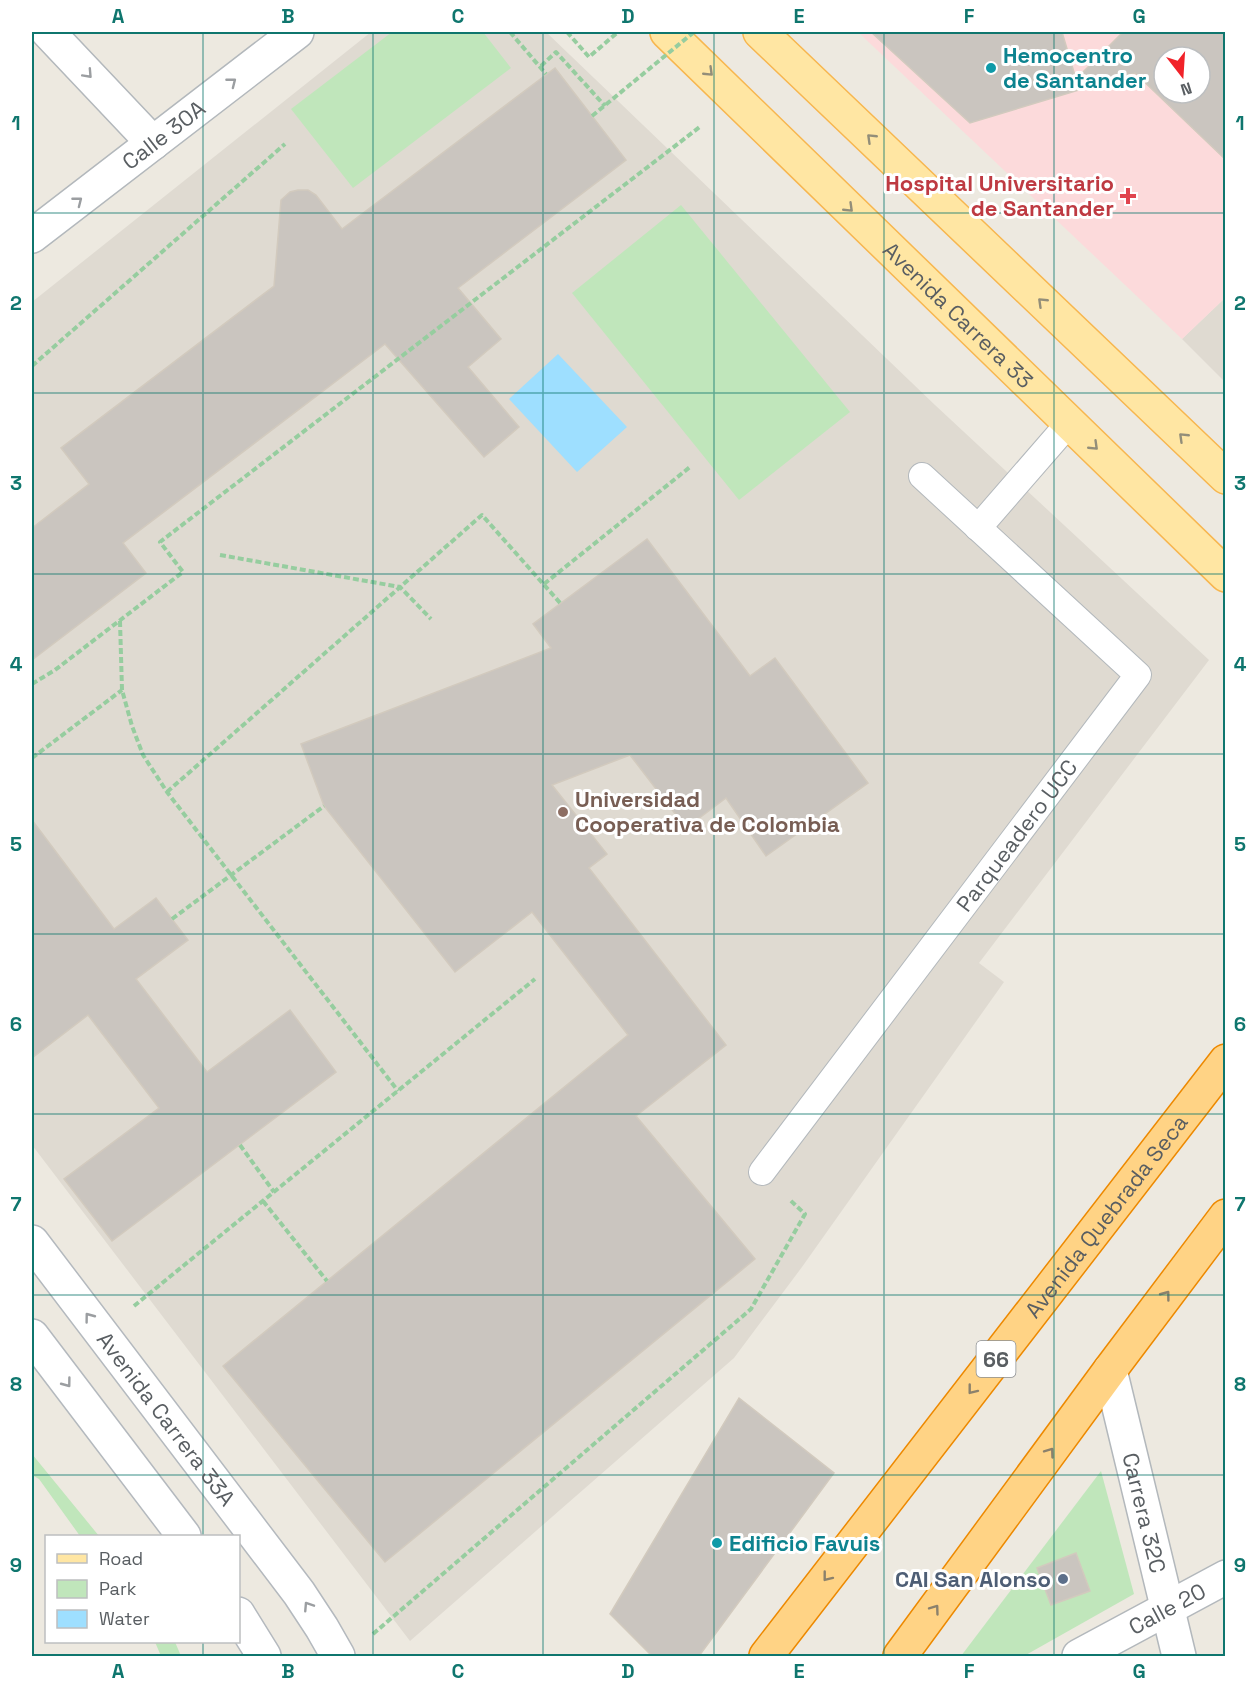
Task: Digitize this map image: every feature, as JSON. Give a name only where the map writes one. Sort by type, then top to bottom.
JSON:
[{"type":"highway","name":"Avenida Quebrada Seca","points":[[766,1656],[1226,1061]]},
{"type":"highway","points":[[900,1656],[1226,1216]]},
{"type":"main road","name":"Avenida Carrera 33","points":[[667,32],[1226,575]]},
{"type":"main road","points":[[760,32],[1226,477]]},
{"type":"street","points":[[48,32],[153,143]]},
{"type":"street","name":"Calle 30A","points":[[32,236],[297,32]]},
{"type":"street","name":"Avenida Carrera 33A","points":[[32,1242],[299,1593],[338,1656]]},
{"type":"street","points":[[32,1336],[183,1535]]},
{"type":"street","name":"Carrera 32C","points":[[1110,1370],[1179,1656]]},
{"type":"street","name":"Calle 20","points":[[1079,1656],[1226,1577]]},
{"type":"street","points":[[240,1617],[264,1656]]},
{"type":"lane","points":[[978,528],[1070,422]]},
{"type":"lane","name":"Parqueadero UCC","points":[[762,1172],[1138,675],[922,476]]},
{"type":"path","points":[[510,32],[546,74]]},
{"type":"path","points":[[567,32],[589,57],[618,32]]},
{"type":"path","points":[[592,116],[694,32]]},
{"type":"path","points":[[541,66],[556,52],[604,106]]},
{"type":"path","points":[[32,684],[55,670],[183,572],[160,542],[736,99]]},
{"type":"path","points":[[32,366],[285,144]]},
{"type":"path","points":[[544,584],[690,467]]},
{"type":"path","points":[[167,792],[482,515],[561,604]]},
{"type":"path","points":[[220,555],[400,587],[430,619]]},
{"type":"path","points":[[120,620],[122,690],[143,755],[167,792],[398,1091]]},
{"type":"path","points":[[32,758],[122,690]]},
{"type":"path","points":[[172,919],[324,806]]},
{"type":"path","points":[[101,1332],[535,979]]},
{"type":"path","points":[[240,1145],[274,1192]]},
{"type":"path","points":[[372,1635],[751,1309],[806,1214],[762,1172]]},
{"type":"path","points":[[263,1201],[327,1281]]},
{"type":"shaded area","name":"Universidad Cooperativa de Colombia","points":[[371,32],[546,32],[935,405],[1209,660],[979,963],[1004,982],[802,1267],[734,1358],[410,1641],[32,1145],[32,302]]},
{"type":"shaded area","name":"Hospital Universitario de Santander","points":[[858,32],[1225,32],[1225,298],[1182,339]]},
{"type":"shaded area","points":[[1225,298],[1225,382],[1182,339]]},
{"type":"green space","points":[[392,32],[483,32],[511,68],[353,188],[291,109]]},
{"type":"green space","points":[[681,205],[850,412],[739,500],[572,293]]},
{"type":"green space","points":[[32,1454],[98,1535],[79,1535],[39,1479],[32,1475]]},
{"type":"green space","points":[[1101,1471],[1134,1594],[1024,1656],[961,1656]]},
{"type":"green space","points":[[155,1643],[175,1643],[181,1656],[161,1656]]},
{"type":"water","points":[[558,354],[627,427],[577,472],[509,399]]},
{"type":"building","name":"Hemocentro de Santander","points":[[871,32],[1062,32],[1076,79],[1123,32],[1226,32],[1226,160],[1168,105],[1212,105],[1212,45],[1152,45],[1152,89],[1135,73],[970,123]]},
{"type":"building","points":[[555,68],[626,160],[458,288],[501,339],[468,367],[519,427],[484,457],[385,344],[123,543],[146,573],[32,660],[32,528],[89,484],[61,448],[274,286],[281,200],[290,192],[308,190],[316,195],[342,229]]},
{"type":"building","points":[[647,539],[750,676],[775,658],[868,783],[766,856],[726,798],[686,828],[630,755],[552,785],[607,854],[589,868],[726,1045],[636,1116],[755,1259],[385,1562],[223,1366],[628,1035],[532,912],[455,972],[324,806],[301,744],[551,648],[533,624]]},
{"type":"building","points":[[32,820],[114,929],[156,898],[188,940],[136,979],[207,1072],[290,1010],[336,1072],[112,1241],[64,1179],[159,1108],[88,1015],[32,1058]]},
{"type":"building","name":"Edificio Favuis","points":[[739,1398],[834,1473],[699,1656],[652,1656],[610,1614]]},
{"type":"building","name":"CAI San Alonso","points":[[1076,1553],[1090,1591],[1051,1605],[1037,1568]]},
{"type":"place","name":"Hemocentro de Santander","points":[[991,68]]},
{"type":"place","name":"Hospital Universitario de Santander","points":[[1128,196]]},
{"type":"place","name":"Universidad Cooperativa de Colombia","points":[[563,812]]},
{"type":"place","name":"Edificio Favuis","points":[[717,1543]]},
{"type":"place","name":"CAI San Alonso","points":[[1063,1579]]}]
